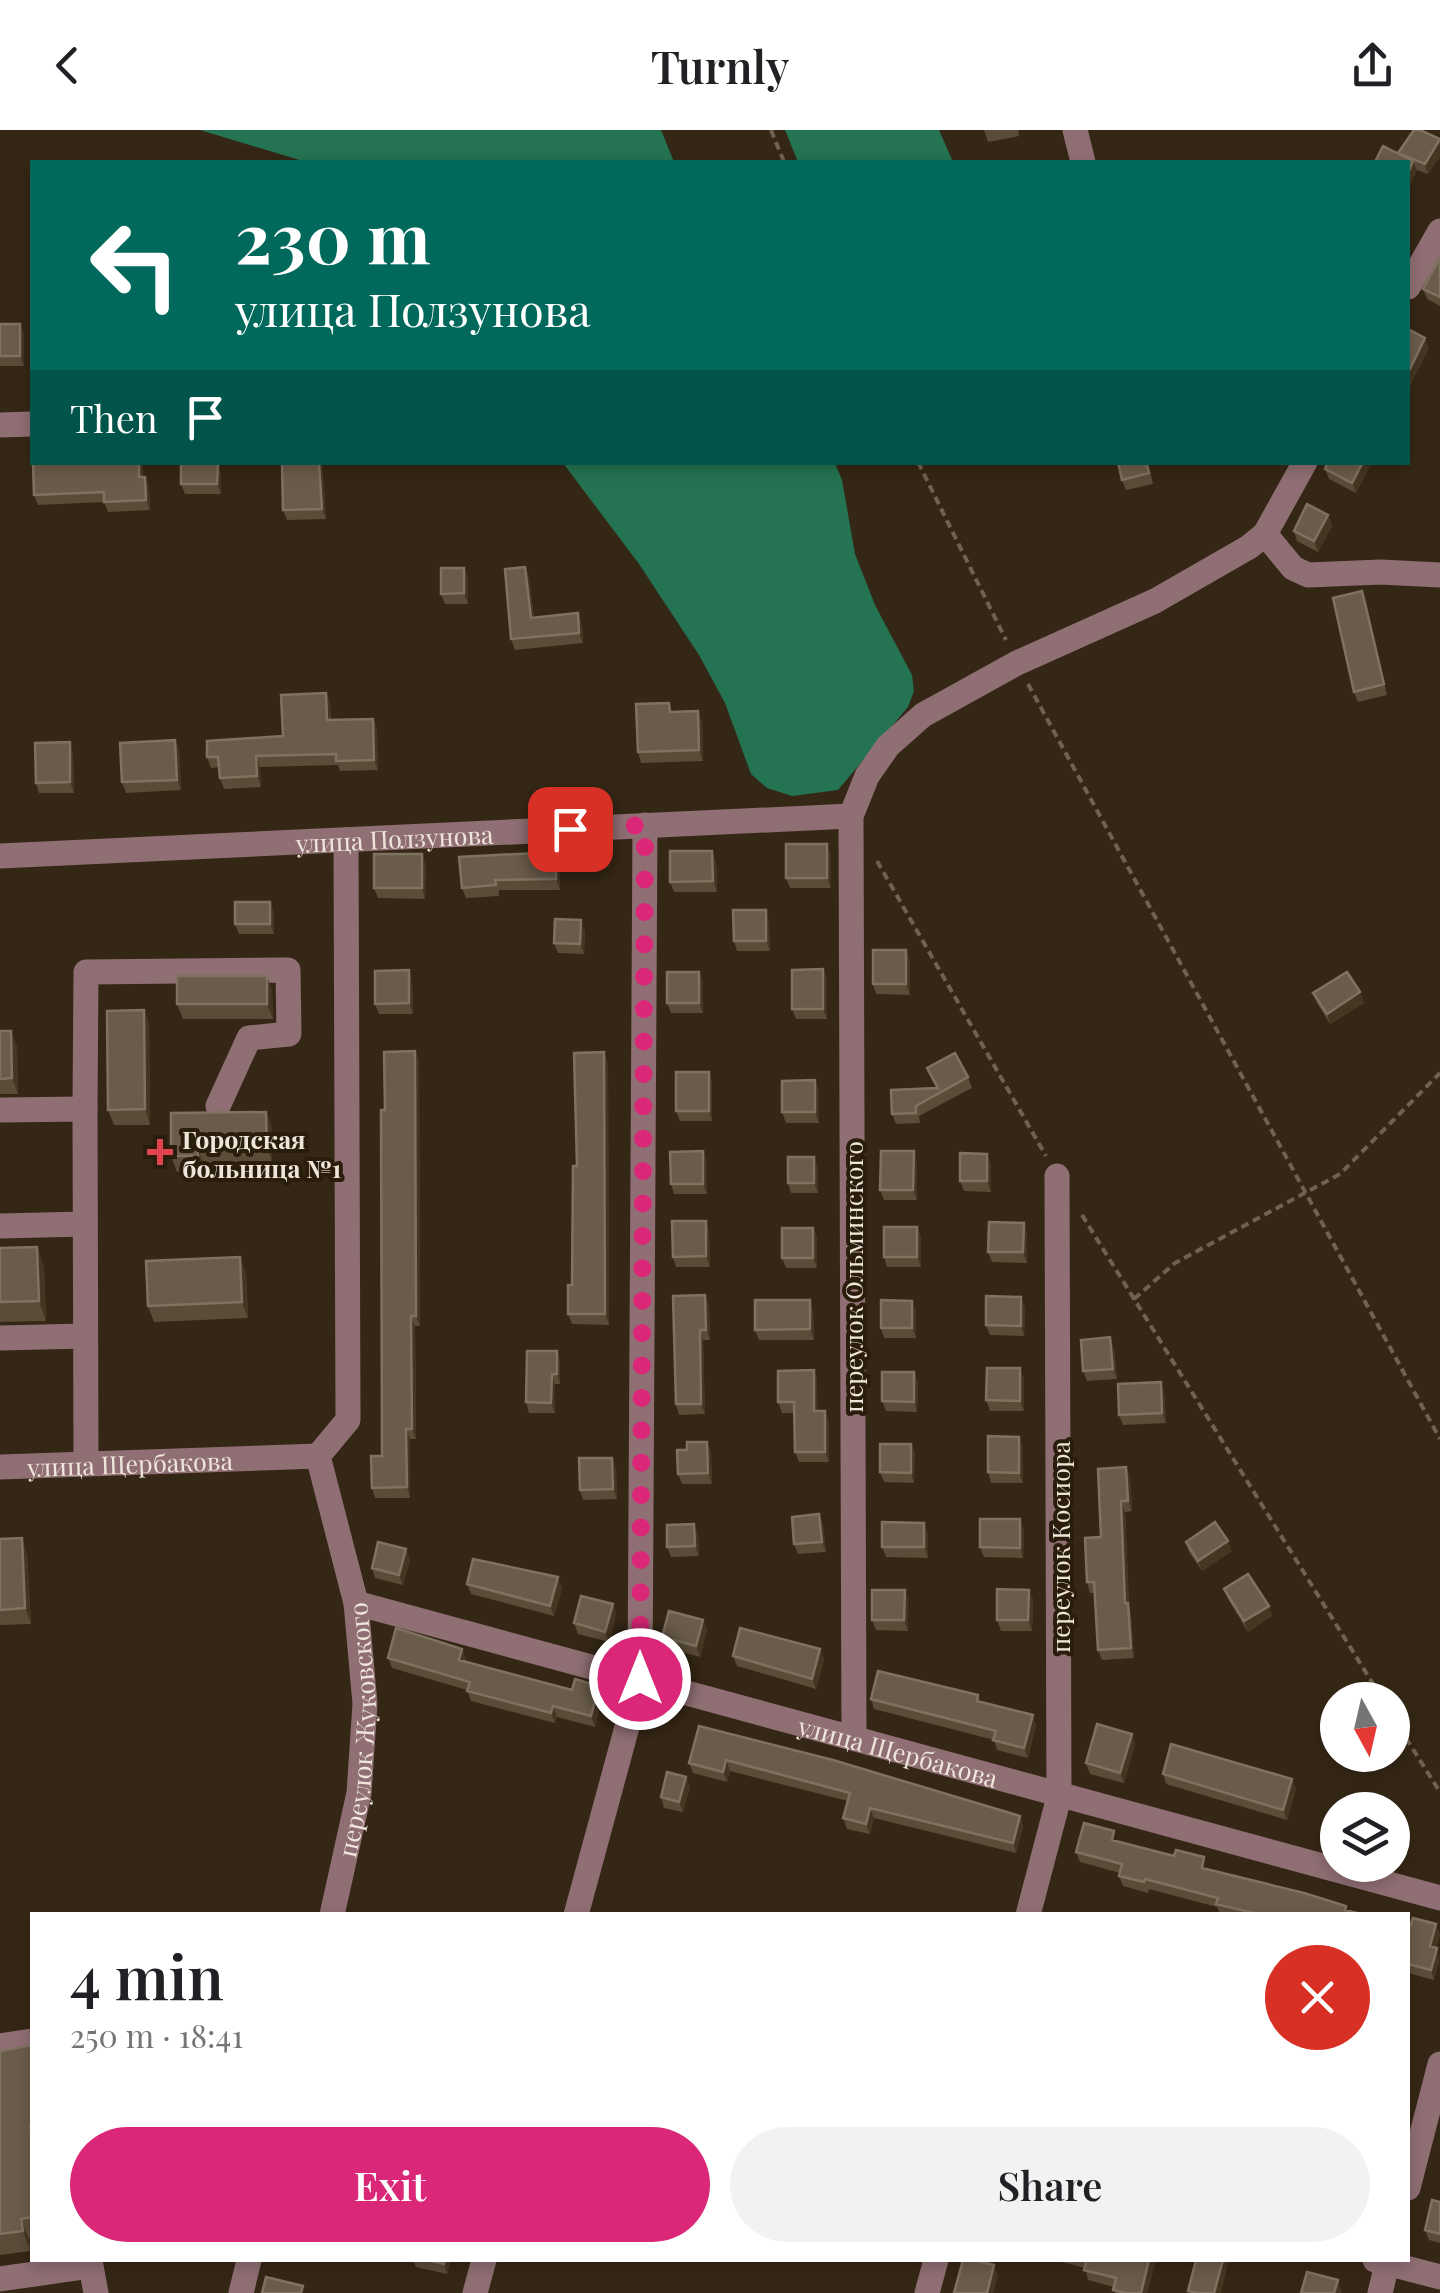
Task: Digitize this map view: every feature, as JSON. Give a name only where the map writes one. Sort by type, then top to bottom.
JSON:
[{"type":"street","points":[[1075,130],[1082,160]]},
{"type":"street","points":[[1410,284],[1440,231]]},
{"type":"street","points":[[0,425],[30,424]]},
{"type":"street","points":[[850,816],[866,776],[888,746],[923,715],[1017,663],[1207,572],[1264,534],[1303,465]]},
{"type":"street","points":[[1264,534],[1293,568],[1308,576],[1381,572],[1440,575]]},
{"type":"street","name":"улица Ползунова","points":[[0,856],[850,816]]},
{"type":"street","name":"переулок Ольминского","points":[[850,816],[854,1738]]},
{"type":"street","points":[[577,1912],[640,1679],[645,825]]},
{"type":"street","points":[[318,1456],[348,1420],[346,840]]},
{"type":"street","points":[[86,1463],[86,972],[288,970],[289,1034],[250,1038],[218,1106]]},
{"type":"street","points":[[0,1110],[85,1109]]},
{"type":"street","name":"переулок Косиора","points":[[1029,1912],[1060,1797],[1058,1176]]},
{"type":"street","points":[[0,1226],[85,1224]]},
{"type":"street","points":[[0,1338],[85,1336]]},
{"type":"street","name":"улица Щербакова","points":[[0,1467],[318,1456]]},
{"type":"street","name":"переулок Жуковского","points":[[318,1456],[356,1603],[366,1704],[360,1793],[333,1912]]},
{"type":"street","name":"улица Щербакова","points":[[356,1603],[1440,1898]]},
{"type":"street","points":[[0,2046],[30,2041]]},
{"type":"street","points":[[1410,2180],[1440,2064]]},
{"type":"street","points":[[241,2293],[249,2262]]},
{"type":"street","points":[[475,2293],[483,2262]]},
{"type":"street","points":[[928,2293],[936,2262]]},
{"type":"street","points":[[1380,2293],[1384,2262]]},
{"type":"street","points":[[1388,2262],[1440,2276]]},
{"type":"street","points":[[0,2278],[91,2263],[96,2293]]},
{"type":"path","points":[[770,130],[783,160]]},
{"type":"path","points":[[919,465],[1017,663],[1440,1439]]},
{"type":"path","points":[[870,850],[1058,1176],[1372,1682]]},
{"type":"path","points":[[1134,1299],[1175,1263],[1340,1174],[1440,1073]]},
{"type":"path","points":[[1410,1744],[1440,1792]]},
{"type":"green space","points":[[200,130],[661,130],[673,160],[299,160]]},
{"type":"green space","points":[[785,130],[939,130],[952,160],[797,160]]},
{"type":"green space","points":[[565,465],[836,465],[855,554],[875,605],[912,675],[914,691],[908,707],[838,790],[792,796],[767,788],[751,774],[725,703],[699,655],[639,564]]},
{"type":"building","points":[[1414,130],[1440,139],[1425,164],[1398,153]]},
{"type":"building","points":[[1383,146],[1413,161],[1410,168],[1410,160],[1376,160]]},
{"type":"building","points":[[1440,257],[1440,297],[1423,289]]},
{"type":"building","points":[[0,324],[20,324],[20,356],[0,356]]},
{"type":"building","points":[[1410,330],[1425,338],[1410,369]]},
{"type":"building","points":[[33,465],[139,465],[139,477],[145,477],[146,500],[104,502],[104,492],[34,495]]},
{"type":"building","points":[[181,465],[218,465],[217,484],[181,484]]},
{"type":"building","points":[[282,465],[319,465],[322,509],[283,510]]},
{"type":"building","points":[[1119,465],[1147,465],[1149,473],[1122,480]]},
{"type":"building","points":[[1327,465],[1361,465],[1352,483],[1325,469]]},
{"type":"building","points":[[1307,504],[1328,515],[1314,541],[1294,531]]},
{"type":"building","points":[[525,567],[531,618],[578,613],[579,633],[511,639],[505,569]]},
{"type":"building","points":[[441,568],[464,568],[464,593],[441,594]]},
{"type":"building","points":[[1362,591],[1384,684],[1354,692],[1333,598]]},
{"type":"building","points":[[326,693],[327,720],[373,719],[374,760],[336,761],[336,754],[256,756],[257,776],[220,778],[218,757],[207,757],[207,741],[283,736],[281,695]]},
{"type":"building","points":[[669,703],[670,712],[698,711],[699,750],[638,752],[636,704]]},
{"type":"building","points":[[175,740],[177,780],[122,782],[120,743]]},
{"type":"building","points":[[70,742],[70,782],[36,783],[35,743]]},
{"type":"building","points":[[786,844],[827,844],[827,878],[786,878]]},
{"type":"building","points":[[670,851],[712,851],[713,881],[670,882]]},
{"type":"building","points":[[556,852],[556,879],[495,880],[496,885],[462,888],[459,857]]},
{"type":"building","points":[[374,854],[422,854],[422,888],[374,888]]},
{"type":"building","points":[[235,902],[270,902],[270,924],[235,924]]},
{"type":"building","points":[[733,910],[766,910],[766,941],[734,941]]},
{"type":"building","points":[[555,919],[581,920],[580,944],[554,943]]},
{"type":"building","points":[[873,950],[906,950],[906,984],[873,984]]},
{"type":"building","points":[[823,969],[823,1009],[792,1009],[792,970]]},
{"type":"building","points":[[409,970],[409,1003],[375,1004],[375,971]]},
{"type":"building","points":[[667,972],[699,972],[699,1003],[667,1003]]},
{"type":"building","points":[[1347,972],[1360,992],[1327,1014],[1313,993]]},
{"type":"building","points":[[177,976],[267,976],[267,1004],[177,1004]]},
{"type":"building","points":[[144,1010],[145,1109],[108,1110],[107,1011]]},
{"type":"building","points":[[0,1031],[11,1031],[12,1078],[0,1079]]},
{"type":"building","points":[[415,1051],[416,1316],[411,1316],[412,1429],[406,1429],[407,1487],[372,1488],[371,1456],[382,1456],[384,1052]]},
{"type":"building","points":[[604,1052],[605,1314],[568,1314],[568,1285],[572,1285],[573,1166],[577,1166],[574,1053]]},
{"type":"building","points":[[955,1053],[968,1077],[916,1106],[916,1113],[892,1114],[891,1090],[938,1088],[927,1068]]},
{"type":"building","points":[[676,1072],[709,1072],[709,1111],[676,1111]]},
{"type":"building","points":[[815,1080],[815,1112],[782,1112],[782,1081]]},
{"type":"building","points":[[266,1112],[267,1147],[197,1147],[198,1156],[171,1156],[171,1113]]},
{"type":"building","points":[[703,1151],[703,1184],[671,1184],[670,1152]]},
{"type":"building","points":[[881,1151],[914,1151],[913,1190],[880,1190]]},
{"type":"building","points":[[960,1153],[987,1154],[987,1181],[960,1181]]},
{"type":"building","points":[[788,1157],[814,1157],[814,1183],[788,1183]]},
{"type":"building","points":[[672,1221],[706,1221],[706,1256],[673,1257]]},
{"type":"building","points":[[989,1222],[1024,1223],[1023,1252],[988,1252]]},
{"type":"building","points":[[884,1227],[917,1227],[917,1257],[884,1257]]},
{"type":"building","points":[[782,1228],[813,1228],[813,1258],[782,1258]]},
{"type":"building","points":[[37,1247],[39,1301],[0,1302],[0,1248]]},
{"type":"building","points":[[240,1257],[242,1302],[148,1306],[146,1261]]},
{"type":"building","points":[[705,1295],[706,1330],[700,1330],[701,1404],[676,1404],[673,1296]]},
{"type":"building","points":[[986,1296],[1021,1297],[1021,1326],[986,1325]]},
{"type":"building","points":[[755,1300],[810,1300],[810,1329],[755,1330]]},
{"type":"building","points":[[881,1300],[912,1301],[912,1328],[881,1328]]},
{"type":"building","points":[[1110,1337],[1113,1369],[1083,1371],[1081,1340]]},
{"type":"building","points":[[527,1351],[557,1351],[551,1403],[526,1402]]},
{"type":"building","points":[[987,1368],[1020,1368],[1020,1401],[986,1400]]},
{"type":"building","points":[[814,1370],[814,1411],[825,1411],[825,1452],[795,1452],[794,1402],[778,1402],[778,1371]]},
{"type":"building","points":[[882,1372],[914,1372],[914,1402],[882,1401]]},
{"type":"building","points":[[1161,1382],[1162,1413],[1119,1415],[1118,1384]]},
{"type":"building","points":[[988,1436],[1019,1437],[1019,1473],[988,1472]]},
{"type":"building","points":[[687,1442],[707,1442],[708,1473],[678,1474],[677,1450],[687,1450]]},
{"type":"building","points":[[880,1444],[911,1444],[911,1473],[880,1472]]},
{"type":"building","points":[[579,1458],[612,1458],[613,1489],[580,1490]]},
{"type":"building","points":[[1126,1467],[1128,1501],[1121,1501],[1131,1648],[1098,1650],[1094,1582],[1087,1582],[1085,1538],[1101,1537],[1098,1469]]},
{"type":"building","points":[[819,1514],[822,1542],[794,1544],[792,1517]]},
{"type":"building","points":[[980,1519],[1020,1519],[1020,1548],[980,1547]]},
{"type":"building","points":[[882,1522],[924,1523],[924,1547],[882,1547]]},
{"type":"building","points":[[1215,1522],[1228,1541],[1198,1561],[1186,1542]]},
{"type":"building","points":[[694,1524],[695,1546],[667,1547],[667,1525]]},
{"type":"building","points":[[22,1538],[25,1608],[0,1610],[0,1539]]},
{"type":"building","points":[[378,1542],[406,1549],[399,1575],[372,1568]]},
{"type":"building","points":[[473,1559],[558,1577],[550,1606],[467,1584]]},
{"type":"building","points":[[1248,1574],[1269,1606],[1244,1621],[1224,1589]]},
{"type":"building","points":[[997,1589],[1029,1590],[1028,1620],[997,1620]]},
{"type":"building","points":[[872,1590],[905,1590],[904,1620],[872,1620]]},
{"type":"building","points":[[581,1596],[613,1604],[605,1632],[574,1623]]},
{"type":"building","points":[[669,1611],[703,1620],[696,1646],[662,1637]]},
{"type":"building","points":[[396,1628],[462,1649],[459,1660],[572,1690],[575,1679],[599,1686],[591,1716],[553,1706],[551,1713],[467,1691],[470,1682],[388,1658]]},
{"type":"building","points":[[740,1628],[820,1649],[812,1679],[733,1656]]},
{"type":"building","points":[[878,1671],[978,1695],[977,1701],[1033,1715],[1024,1748],[993,1740],[996,1731],[871,1699]]},
{"type":"building","points":[[1097,1724],[1132,1734],[1120,1773],[1086,1763]]},
{"type":"building","points":[[699,1726],[833,1760],[1020,1816],[1013,1843],[870,1808],[866,1824],[843,1818],[850,1793],[726,1760],[723,1772],[689,1763]]},
{"type":"building","points":[[1171,1744],[1292,1779],[1283,1810],[1163,1774]]},
{"type":"building","points":[[667,1772],[686,1777],[679,1802],[661,1797]]},
{"type":"building","points":[[1084,1823],[1114,1831],[1112,1840],[1174,1856],[1176,1850],[1204,1857],[1202,1868],[1304,1893],[1346,1906],[1345,1910],[1353,1912],[1249,1912],[1216,1904],[1218,1898],[1119,1876],[1122,1864],[1076,1852]]},
{"type":"building","points":[[1413,1918],[1436,1924],[1430,1946],[1437,1948],[1431,1970],[1410,1965]]},
{"type":"building","points":[[30,2045],[30,2217],[21,2219],[23,2231],[0,2234],[0,2051]]},
{"type":"building","points":[[1432,2200],[1440,2202],[1440,2234],[1425,2230]]},
{"type":"building","points":[[962,2262],[994,2265],[987,2293],[954,2293]]},
{"type":"building","points":[[1086,2262],[1149,2262],[1141,2293],[1113,2290],[1116,2278],[1084,2270]]},
{"type":"building","points":[[1195,2262],[1222,2262],[1214,2293],[1188,2291]]},
{"type":"building","points":[[1307,2272],[1338,2280],[1334,2293],[1301,2293]]},
{"type":"building","points":[[266,2277],[303,2286],[301,2293],[262,2293]]},
{"type":"place","name":"Городская больница №1","points":[[160,1152]]},
{"type":"route","points":[[570,829],[645,825],[640,1679]]}]
